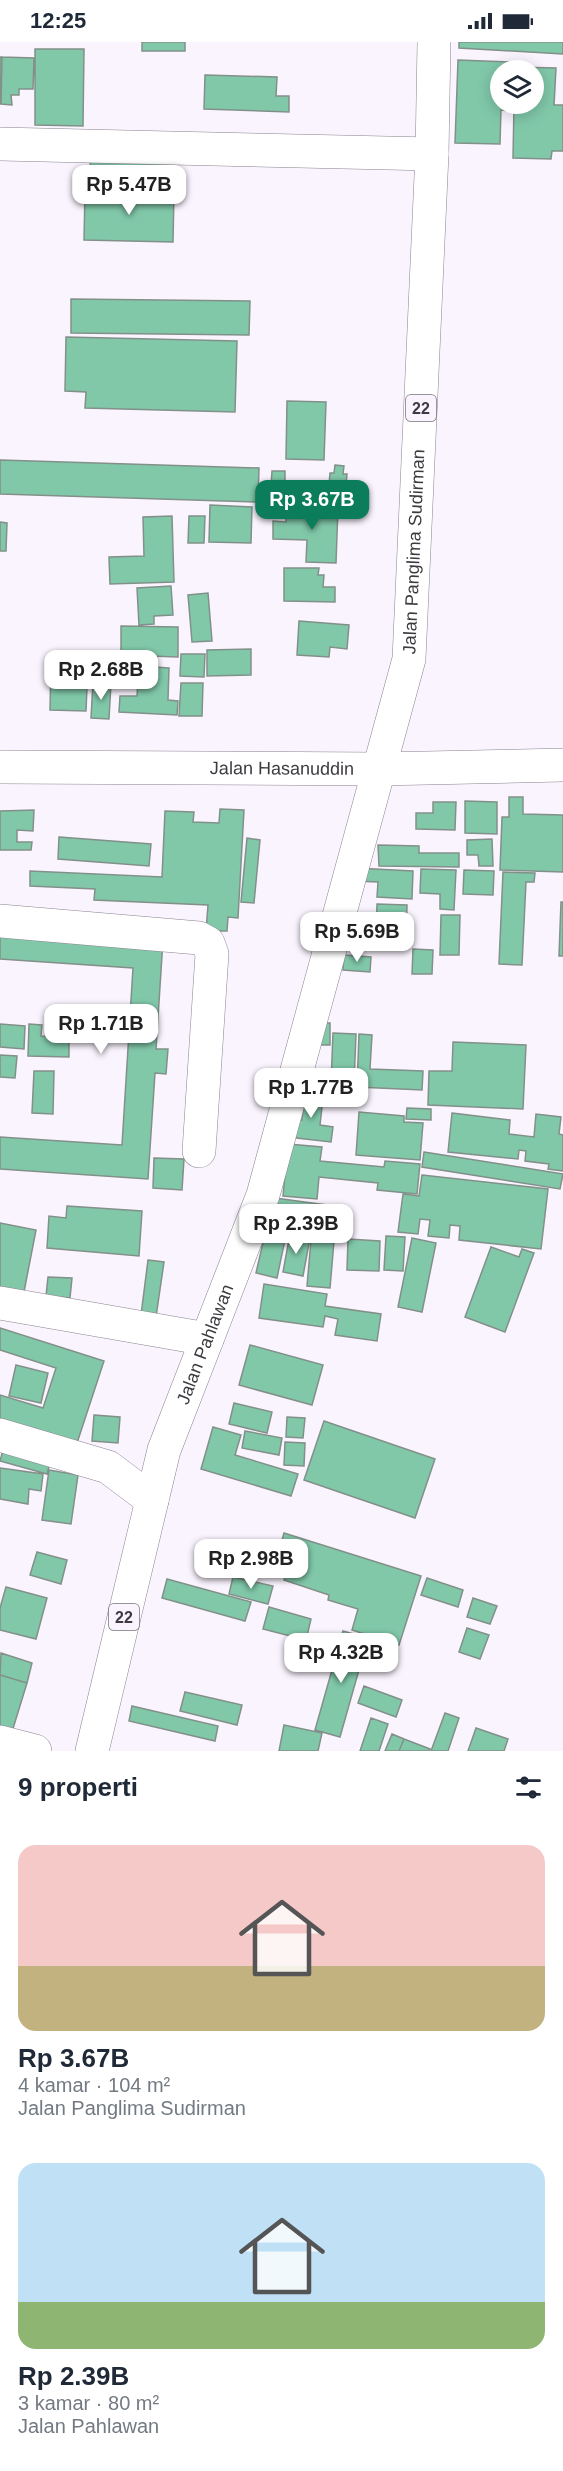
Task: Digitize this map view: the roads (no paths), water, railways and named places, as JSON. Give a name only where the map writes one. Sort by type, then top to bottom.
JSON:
[{"type":"main road","name":"Jalan Panglima Sudirman","points":[[379,769],[409,658],[432,154],[434,42]]},
{"type":"main road","points":[[0,144],[432,154]]},
{"type":"main road","name":"Jalan Hasanuddin","points":[[0,767],[379,769],[563,765]]},
{"type":"main road","name":"Jalan Pahlawan","points":[[92,1751],[164,1450],[263,1195],[379,769]]},
{"type":"main road","points":[[0,921],[199,938],[208,943],[212,954],[199,1151]]},
{"type":"main road","points":[[0,1303],[207,1338]]},
{"type":"main road","points":[[0,1435],[108,1467],[154,1492]]},
{"type":"main road","points":[[0,1742],[35,1751]]}]
